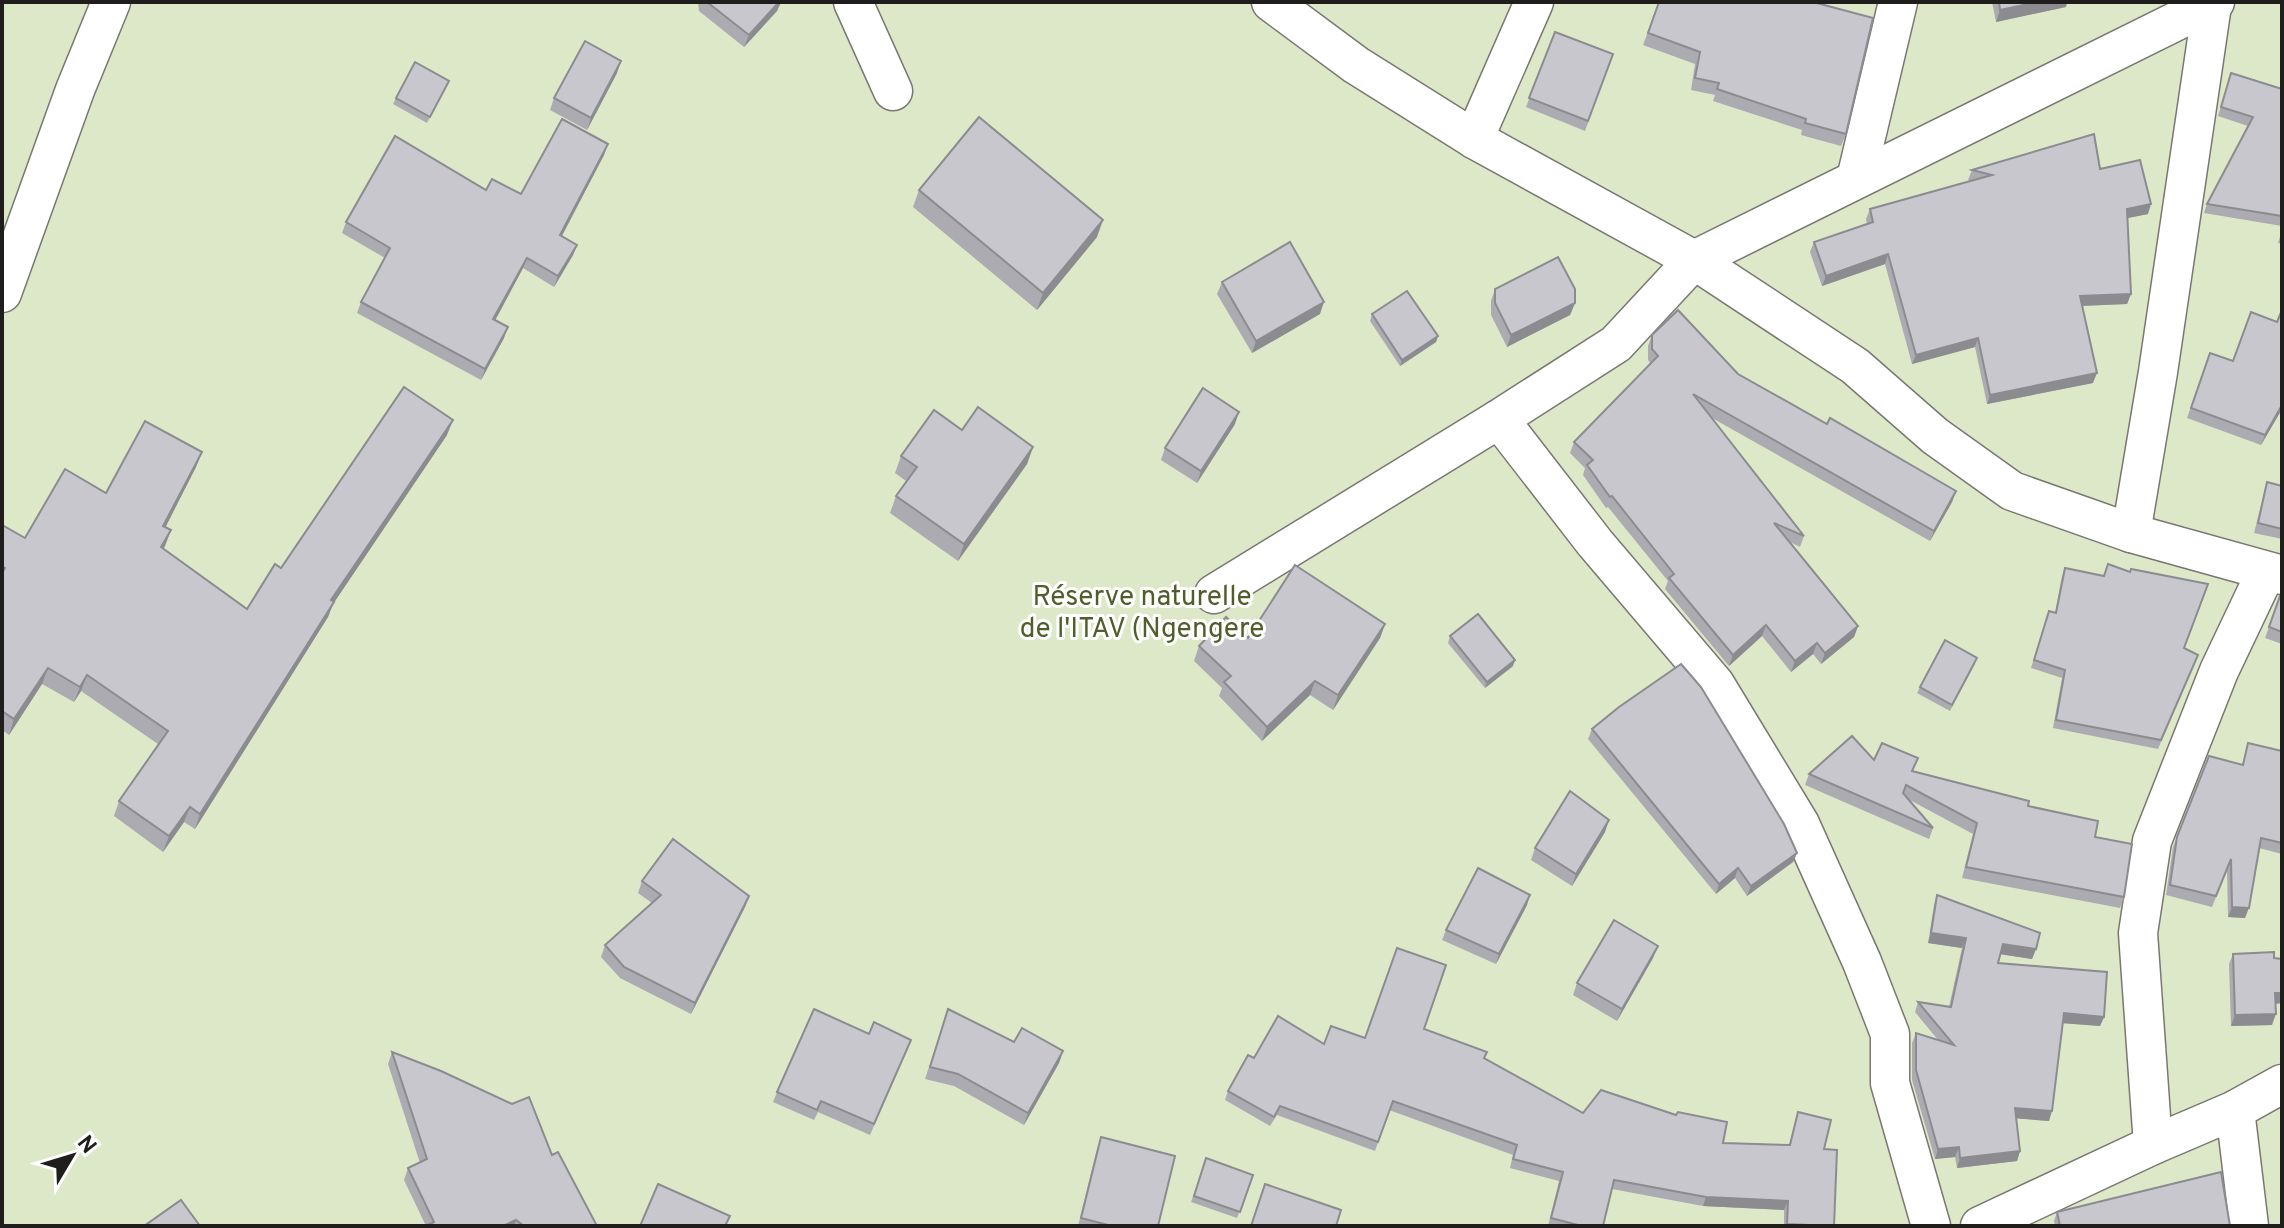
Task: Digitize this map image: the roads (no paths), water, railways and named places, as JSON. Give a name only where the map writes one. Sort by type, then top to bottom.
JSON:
[{"type":"street","points":[[2,293],[75,90],[111,2]]},
{"type":"street","points":[[853,2],[893,91]]},
{"type":"street","points":[[1271,2],[1356,65],[1474,139],[1694,260],[1855,366],[1935,436],[2012,491],[2131,533],[2274,573],[2219,671],[2152,841],[2138,933],[2153,1145]]},
{"type":"street","points":[[1474,139],[1534,2]]},
{"type":"street","points":[[1856,179],[1898,2]]},
{"type":"street","points":[[1214,594],[1616,344],[1694,260],[2050,82],[2214,4]]},
{"type":"street","points":[[2131,533],[2214,4]]},
{"type":"street","points":[[1499,419],[1595,543],[1715,684],[1800,824],[1862,962],[1890,1034],[1890,1083],[1931,1226]]},
{"type":"street","points":[[1987,1224],[2153,1145],[2235,1110],[2282,1084]]},
{"type":"street","points":[[2235,1110],[2249,1226]]},
{"type":"park label","name":"Réserve naturelle de l'ITAV (Ngengere","points":[[1142,614]]}]
